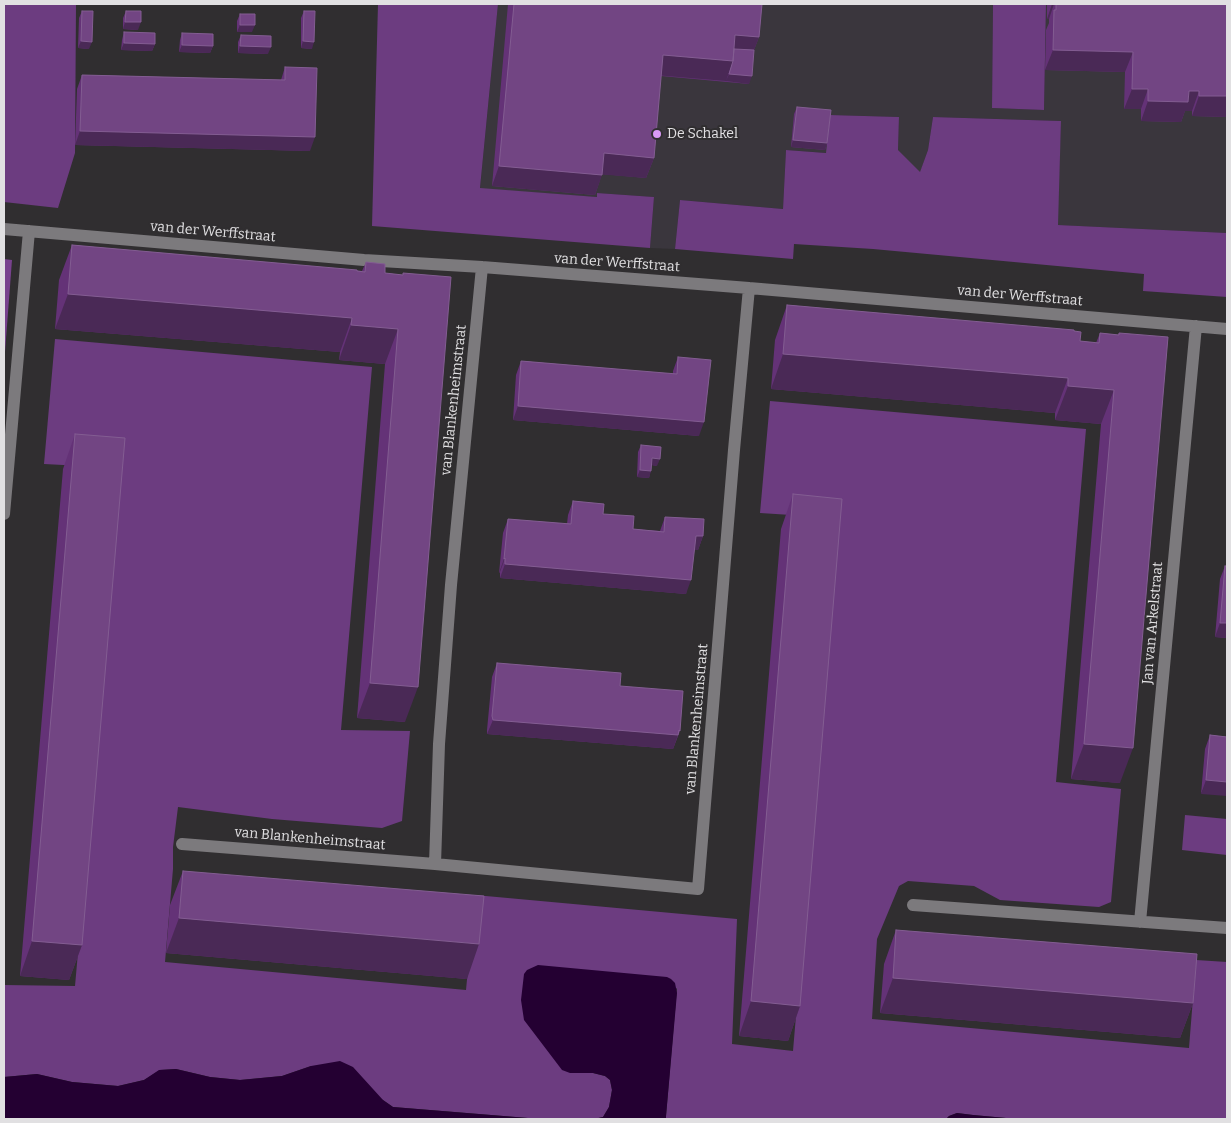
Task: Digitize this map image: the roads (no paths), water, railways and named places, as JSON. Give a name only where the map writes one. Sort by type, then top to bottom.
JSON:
[{"type":"street","name":"van der Werffstraat","points":[[4,229],[354,259],[748,288],[1227,329]]},
{"type":"street","points":[[4,514],[29,231]]},
{"type":"street","name":"van Blankenheimstraat","points":[[435,864],[438,744],[451,585],[482,267]]},
{"type":"street","name":"van Blankenheimstraat","points":[[182,844],[435,864],[698,889],[748,288]]},
{"type":"street","name":"Jan van Arkelstraat","points":[[1140,922],[1196,326]]},
{"type":"street","points":[[913,905],[1227,928]]},
{"type":"place","name":"De Schakel","points":[[657,134]]}]
